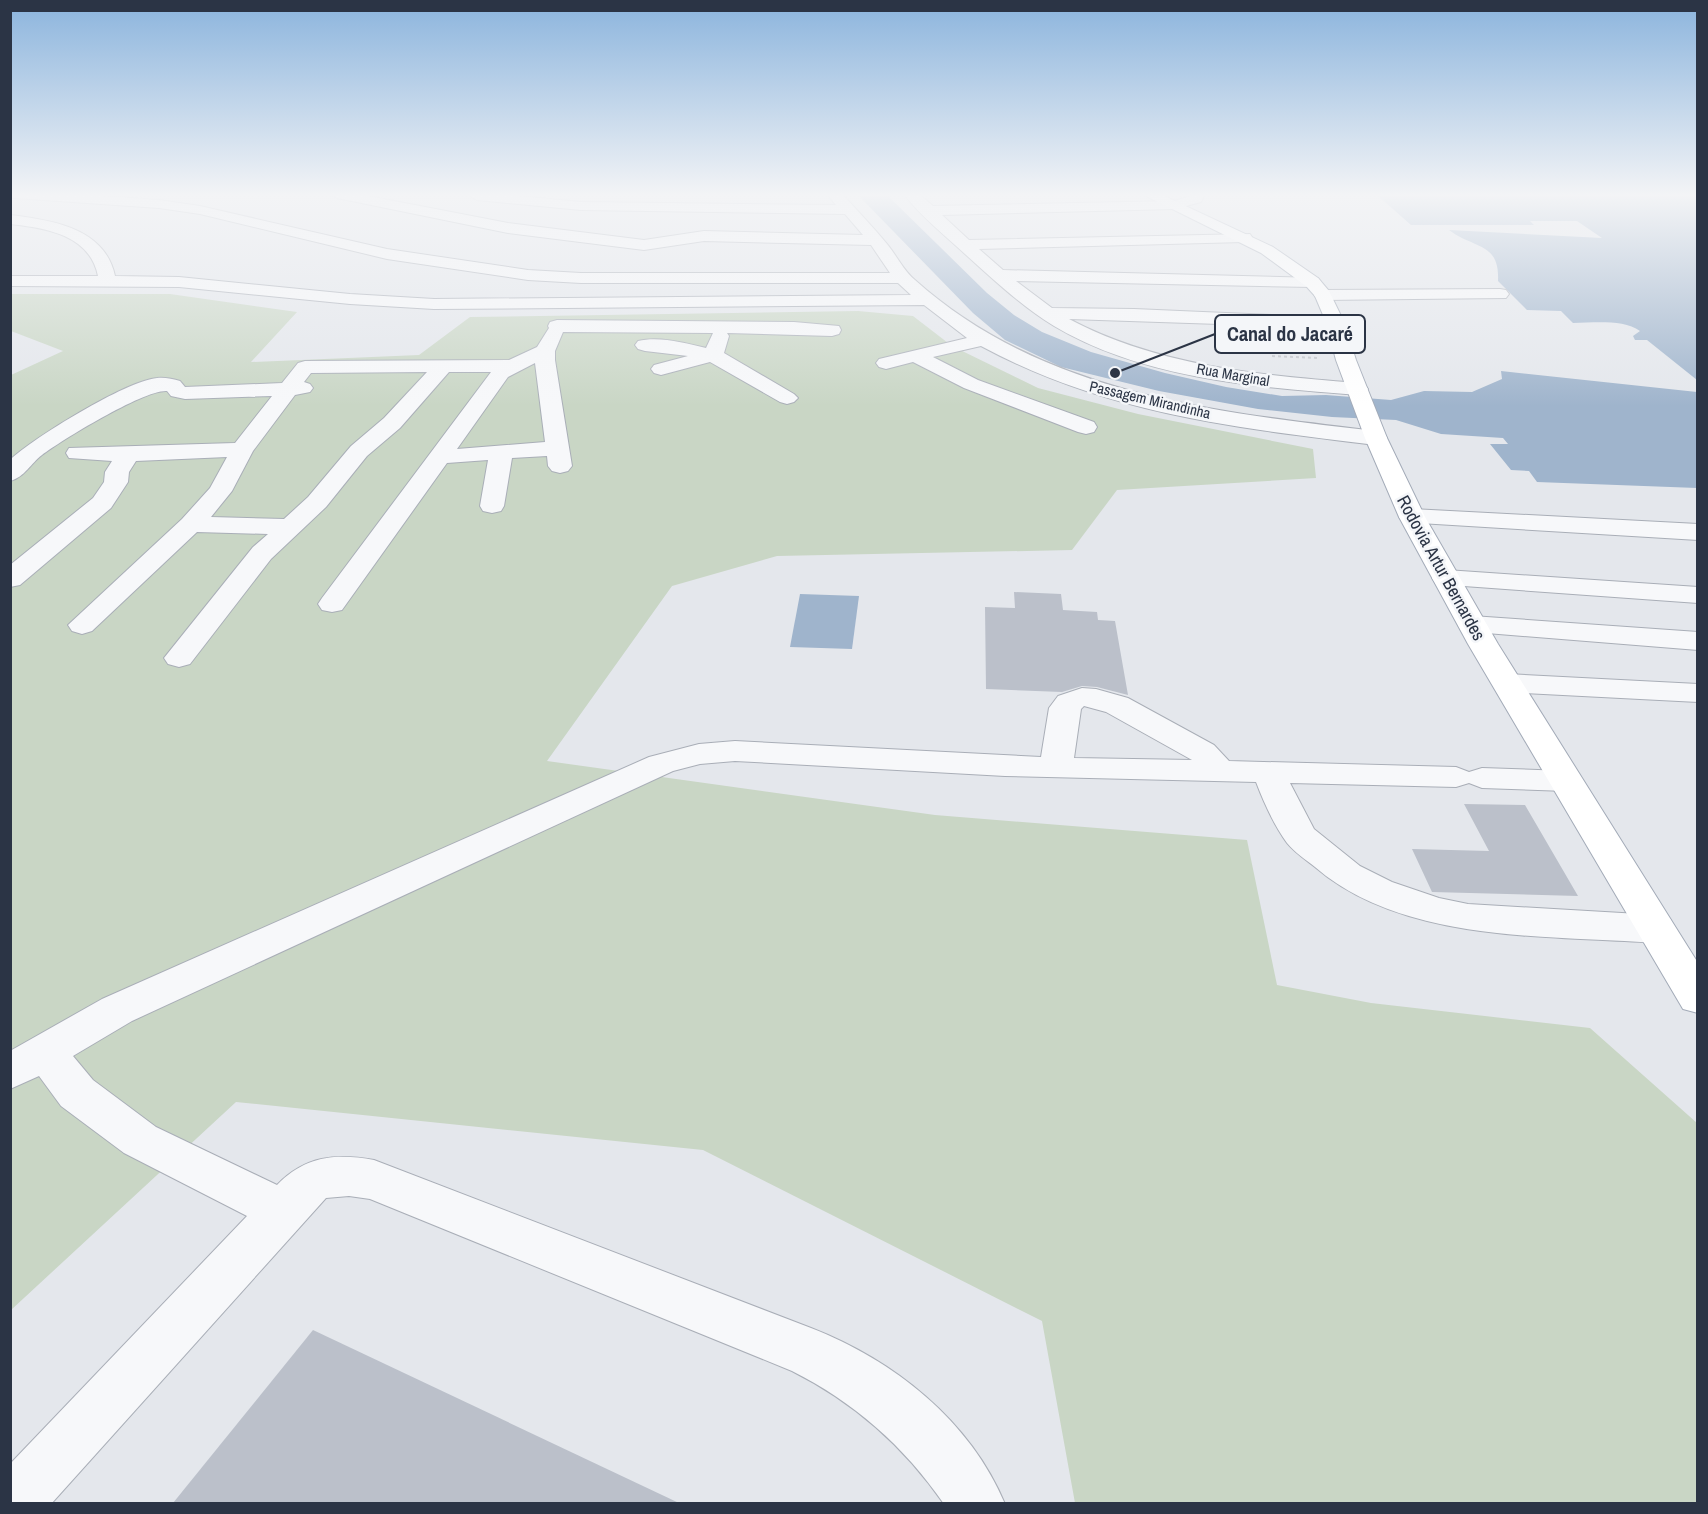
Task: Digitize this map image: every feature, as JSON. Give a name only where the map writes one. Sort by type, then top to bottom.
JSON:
[{"type":"main road","points":[[1287,265],[1318,288]]},
{"type":"main road","name":"Rodovia Artur Bernardes","points":[[1318,288],[1335,322],[1346,360],[1374,434],[1412,517],[1472,625],[1698,998]]},
{"type":"street","points":[[104,265],[107,281]]},
{"type":"street","points":[[459,265],[528,275],[582,278],[902,278]]},
{"type":"street","name":"Passagem Mirandinha","points":[[893,265],[902,278],[954,322],[981,340],[1050,374],[1126,397],[1232,420],[1374,434]]},
{"type":"street","name":"Rua Marginal","points":[[985,265],[1049,313],[1110,346],[1210,372],[1359,391]]},
{"type":"street","points":[[997,275],[1500,294]]},
{"type":"street","points":[[10,281],[200,283],[385,302],[929,300]]},
{"type":"street","points":[[713,355],[723,327],[727,302]]},
{"type":"street","points":[[440,457],[501,454],[559,457],[551,340],[565,303]]},
{"type":"street","points":[[1049,313],[1335,322]]},
{"type":"street","points":[[332,604],[501,374],[551,340],[723,327],[832,330]]},
{"type":"street","points":[[551,340],[680,348],[713,355],[787,398]]},
{"type":"street","points":[[886,363],[981,340]]},
{"type":"street","points":[[661,369],[713,355]]},
{"type":"street","points":[[915,356],[971,384],[1086,427]]},
{"type":"street","points":[[179,658],[262,553],[316,502],[359,451],[392,423],[413,388],[444,366]]},
{"type":"street","points":[[82,625],[191,524],[220,491],[242,450],[305,367],[512,366]]},
{"type":"street","points":[[10,474],[34,450],[94,413],[143,387],[173,385],[178,392],[185,393],[324,388]]},
{"type":"street","points":[[77,453],[128,454],[242,450]]},
{"type":"street","points":[[10,579],[102,503],[117,482],[117,472],[128,454]]},
{"type":"street","points":[[492,506],[501,454]]},
{"type":"street","points":[[1412,517],[1698,532]]},
{"type":"street","points":[[191,524],[289,527]]},
{"type":"street","points":[[1446,578],[1698,595]]},
{"type":"street","points":[[1472,625],[1698,641]]},
{"type":"street","points":[[1507,683],[1698,693]]},
{"type":"street","points":[[1056,767],[1065,708],[1069,701],[1075,698],[1089,697],[1117,705],[1202,752],[1221,772]]},
{"type":"street","points":[[283,1211],[140,1140],[77,1093],[28,1062],[117,1010],[661,764],[699,754],[735,752],[1056,767],[1566,781]]},
{"type":"street","points":[[1269,773],[1281,802],[1301,837],[1347,875],[1379,891],[1425,908],[1468,917],[1656,929]]},
{"type":"street","points":[[12,1503],[309,1184],[324,1177],[347,1174],[374,1179],[811,1353],[852,1374],[890,1402],[935,1446],[976,1503]]},
{"type":"path","points":[[1265,355],[1346,360]]},
{"type":"green space","points":[[11,294],[170,294],[297,312],[251,362],[419,355],[470,317],[858,311],[913,316],[952,346],[1038,388],[1138,414],[1313,449],[1316,478],[1117,490],[1072,550],[777,556],[672,586],[547,761],[935,815],[1247,840],[1277,985],[1371,1003],[1590,1028],[1697,1123],[1697,1503],[1075,1503],[1042,1321],[703,1150],[236,1102],[11,1310],[11,375],[63,351],[11,331]]},
{"type":"water","points":[[926,265],[958,265],[1014,315],[1042,332],[1091,352],[1226,387],[1282,396],[1326,395],[1391,400],[1424,391],[1472,392],[1502,379],[1501,371],[1697,392],[1697,488],[1537,482],[1529,471],[1511,470],[1490,444],[1508,444],[1503,438],[1441,434],[1396,420],[1332,417],[1258,409],[1159,391],[1061,367],[1005,340],[973,313]]},
{"type":"water","points":[[1496,265],[1697,265],[1697,380],[1647,340],[1635,340],[1633,336],[1640,331],[1633,327],[1608,322],[1573,323],[1561,311],[1527,310],[1498,281]]},
{"type":"water","points":[[800,594],[859,596],[852,649],[790,647]]},
{"type":"building","points":[[1014,592],[1061,594],[1063,610],[1097,612],[1098,620],[1115,621],[1128,695],[1097,687],[1082,686],[1062,692],[986,689],[985,607],[1015,608]]},
{"type":"building","points":[[1464,804],[1525,805],[1578,896],[1432,892],[1412,849],[1489,851]]},
{"type":"building","points":[[313,1330],[679,1503],[173,1503]]},
{"type":"place","name":"Canal do Jacaré","points":[[1115,373]]}]
